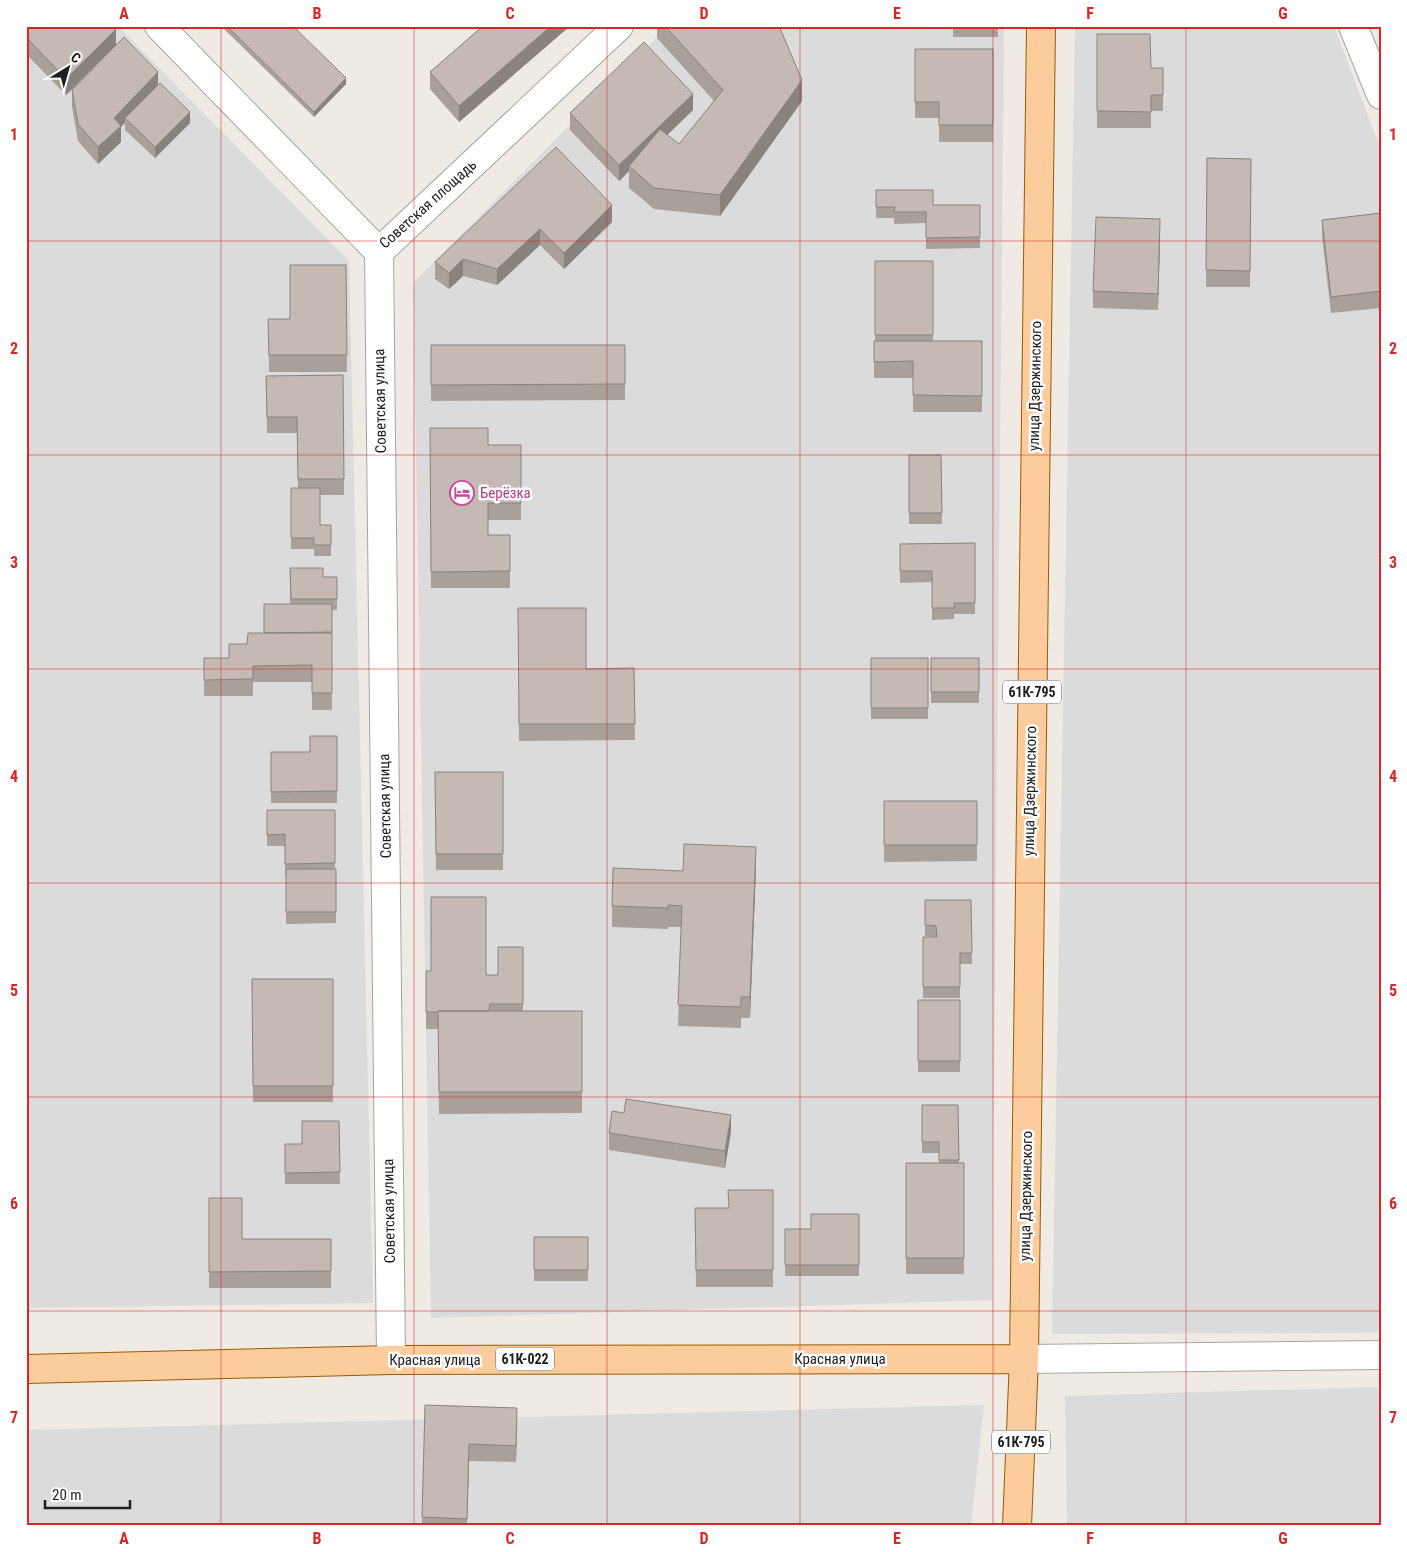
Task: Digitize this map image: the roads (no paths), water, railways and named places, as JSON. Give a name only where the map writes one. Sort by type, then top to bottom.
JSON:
[{"type":"main road","name":"улица Дзержинского","points":[[1017,1526],[1024,1358],[1041,26]]},
{"type":"main road","name":"Красная улица","points":[[26,1369],[391,1360],[1024,1358]]},
{"type":"street","name":"Советская площадь","points":[[159,26],[378,252],[619,26]]},
{"type":"street","points":[[1353,26],[1381,95]]},
{"type":"street","name":"Советская улица","points":[[378,252],[391,1360]]},
{"type":"street","points":[[1024,1358],[1381,1355]]},
{"type":"place","name":"Берёзка","points":[[462,493]]}]
